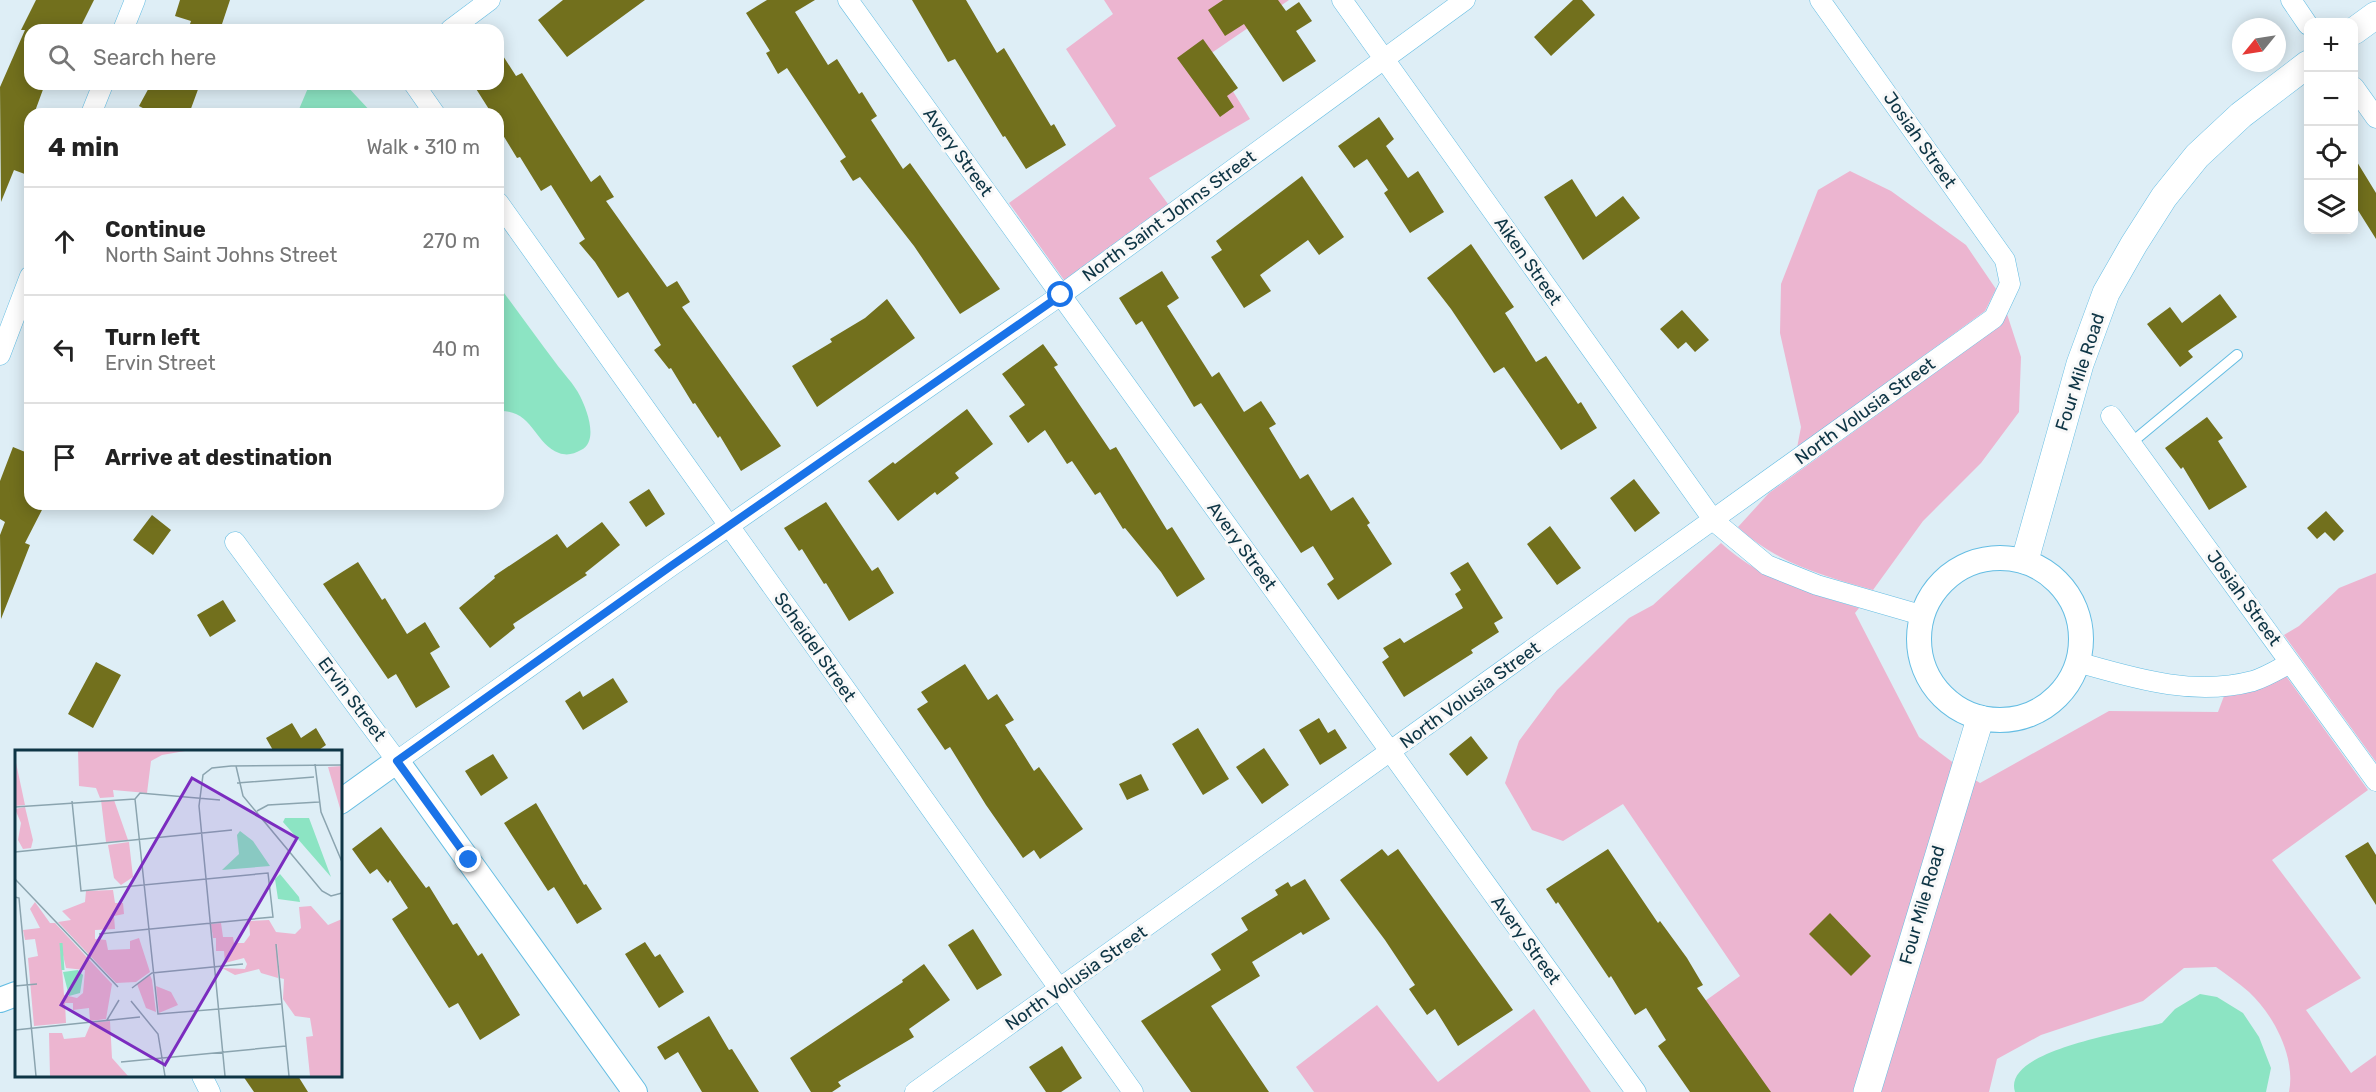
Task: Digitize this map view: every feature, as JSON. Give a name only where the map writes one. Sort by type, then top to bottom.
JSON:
[{"type":"main road","points":[[2358,28],[2376,15]]},
{"type":"main road","name":"Four Mile Road","points":[[2025,560],[2080,364],[2106,293],[2164,197],[2197,156],[2241,115],[2304,67]]},
{"type":"main road","name":"Four Mile Road","points":[[1867,1092],[1980,719]]},
{"type":"street","points":[[125,24],[135,0]]},
{"type":"street","points":[[458,24],[490,0]]},
{"type":"street","name":"Avery Street","points":[[848,0],[1636,1092]]},
{"type":"street","name":"Aiken Street","points":[[1342,0],[1714,521],[1767,565],[1817,585],[1921,615]]},
{"type":"street","name":"North Saint Johns Street","points":[[342,801],[729,526],[1061,295],[1465,0]]},
{"type":"street","name":"Josiah Street","points":[[1820,0],[2005,260],[2010,284]]},
{"type":"street","points":[[2291,0],[2304,19]]},
{"type":"street","points":[[94,108],[101,90]]},
{"type":"street","points":[[418,90],[431,108]]},
{"type":"street","points":[[2358,93],[2376,118]]},
{"type":"street","name":"Scheidel Street","points":[[504,210],[1133,1092]]},
{"type":"street","name":"North Volusia Street","points":[[915,1092],[1994,318],[2010,284]]},
{"type":"street","points":[[0,355],[24,292]]},
{"type":"street","name":"Josiah Street","points":[[2111,416],[2376,781]]},
{"type":"street","name":"Ervin Street","points":[[235,542],[397,761],[635,1092]]},
{"type":"street","points":[[1994,557],[2025,560],[2055,576],[2070,597],[2080,629],[2077,662],[2070,679],[2059,694],[2038,710],[2008,719],[1980,719],[1949,704],[1933,686],[1923,665],[1918,636],[1921,615],[1929,596],[1961,567],[1994,557]]},
{"type":"street","points":[[2077,662],[2166,685],[2216,687],[2254,680],[2290,663]]},
{"type":"street","points":[[0,1000],[15,994]]},
{"type":"street","points":[[202,1077],[210,1092]]},
{"type":"lane","points":[[2131,443],[2237,355]]},
{"type":"shaded area","points":[[1104,0],[1289,0],[1210,54],[1250,119],[1149,178],[1168,204],[1064,280],[1009,203],[1116,126],[1066,49],[1113,14]]},
{"type":"shaded area","points":[[307,90],[351,90],[367,108],[300,108]]},
{"type":"shaded area","points":[[1850,171],[1891,191],[1966,245],[1996,289],[1985,311],[1797,448],[1801,427],[1780,333],[1781,284],[1818,190]]},
{"type":"shaded area","points":[[504,293],[580,396],[590,425],[589,440],[586,446],[578,451],[568,454],[559,453],[551,449],[519,415],[504,412]]},
{"type":"shaded area","points":[[2007,314],[2021,357],[2019,412],[1981,463],[1923,521],[1873,590],[1801,567],[1768,550],[1738,527],[1769,493],[2001,325]]},
{"type":"shaded area","points":[[1721,543],[1736,556],[1768,575],[1821,597],[1859,608],[1855,613],[1919,737],[1955,764],[1855,1092],[1691,1092],[1666,1029],[1740,976],[1623,804],[1563,841],[1532,830],[1505,783],[1519,741],[1557,690],[1629,618],[1653,605]]},
{"type":"shaded area","points":[[2376,573],[2376,762],[2284,635],[2299,626],[2339,588]]},
{"type":"shaded area","points":[[2286,676],[2368,790],[2272,860],[2361,978],[2306,1010],[2351,1073],[2376,1055],[2376,1092],[2289,1092],[2289,1065],[2286,1051],[2267,1013],[2249,992],[2216,967],[2184,968],[2143,1001],[2041,1035],[1997,1059],[1989,1092],[1878,1092],[1972,778],[1980,783],[2109,711],[2218,712],[2224,696],[2255,691]]},
{"type":"shaded area","points":[[2200,994],[2217,997],[2243,1013],[2259,1037],[2271,1068],[2266,1092],[2015,1092],[2016,1077],[2028,1064],[2074,1044],[2162,1023],[2175,1009]]},
{"type":"shaded area","points":[[1377,1005],[1438,1082],[1534,1009],[1591,1092],[1314,1092],[1296,1067]]},
{"type":"building","points":[[36,0],[94,0],[82,24],[24,24]]},
{"type":"building","points":[[180,0],[230,0],[222,24],[190,24],[191,21],[175,16]]},
{"type":"building","points":[[563,0],[645,0],[567,57],[538,20]]},
{"type":"building","points":[[767,0],[815,0],[795,12],[828,65],[837,59],[859,94],[862,92],[877,116],[871,120],[903,169],[910,163],[1000,289],[960,314],[914,246],[860,177],[853,181],[840,161],[846,157],[787,68],[778,74],[766,53],[770,51],[746,13]]},
{"type":"building","points":[[912,0],[966,0],[997,53],[1004,48],[1051,126],[1054,124],[1066,145],[1026,169],[1005,136],[1003,137],[955,59],[948,62]]},
{"type":"building","points":[[1223,0],[1278,0],[1286,11],[1299,2],[1312,21],[1296,31],[1316,61],[1283,82],[1244,24],[1225,36],[1208,10]]},
{"type":"building","points":[[1573,0],[1582,0],[1595,15],[1551,56],[1534,37]]},
{"type":"building","points":[[24,32],[24,90],[43,90],[36,108],[24,108],[24,174],[14,170],[1,202],[0,87]]},
{"type":"building","points":[[1203,39],[1238,88],[1227,96],[1234,107],[1220,117],[1177,58]]},
{"type":"building","points":[[504,57],[516,76],[522,73],[591,182],[600,175],[614,197],[606,201],[667,287],[677,281],[690,302],[682,307],[781,446],[741,471],[720,436],[718,438],[695,403],[693,404],[671,368],[669,369],[654,350],[661,345],[628,292],[618,298],[595,262],[579,243],[585,239],[551,185],[541,191],[520,157],[517,158],[504,137],[504,108],[488,108],[477,90],[504,90]]},
{"type":"building","points":[[148,90],[198,90],[191,108],[143,108],[139,106]]},
{"type":"building","points":[[1379,117],[1394,139],[1386,146],[1408,178],[1418,171],[1444,212],[1410,233],[1384,193],[1388,190],[1367,159],[1354,168],[1338,146]]},
{"type":"building","points":[[2358,164],[2376,193],[2376,239],[2358,210]]},
{"type":"building","points":[[1302,176],[1344,237],[1319,255],[1308,240],[1260,275],[1271,291],[1244,308],[1211,257],[1222,250],[1216,241]]},
{"type":"building","points":[[1572,179],[1596,217],[1623,196],[1640,218],[1583,260],[1544,197]]},
{"type":"building","points":[[1471,244],[1514,307],[1505,313],[1536,362],[1546,356],[1578,404],[1581,402],[1597,428],[1561,450],[1504,367],[1494,373],[1427,278]]},
{"type":"building","points":[[1162,271],[1179,298],[1167,306],[1212,377],[1219,372],[1244,412],[1261,401],[1276,424],[1269,428],[1300,479],[1308,474],[1331,511],[1353,497],[1370,523],[1367,525],[1392,564],[1338,600],[1327,584],[1334,579],[1313,546],[1301,553],[1201,403],[1194,407],[1142,321],[1136,325],[1119,298]]},
{"type":"building","points":[[2220,294],[2237,317],[2188,351],[2193,357],[2180,367],[2147,324],[2170,307],[2182,323]]},
{"type":"building","points":[[887,299],[915,338],[817,407],[792,366],[832,342],[830,339],[865,318]]},
{"type":"building","points":[[1682,310],[1709,340],[1695,352],[1686,342],[1678,349],[1660,329]]},
{"type":"building","points":[[1043,344],[1058,365],[1054,367],[1110,450],[1116,447],[1167,530],[1172,527],[1205,579],[1177,597],[1161,572],[1125,528],[1123,529],[1100,492],[1095,495],[1072,461],[1067,464],[1045,430],[1028,443],[1009,416],[1025,405],[1002,374]]},
{"type":"building","points":[[967,409],[993,444],[955,473],[959,478],[937,495],[935,492],[898,521],[868,481],[893,462],[895,464]]},
{"type":"building","points":[[2207,417],[2223,438],[2218,441],[2247,487],[2209,510],[2183,467],[2181,469],[2165,448]]},
{"type":"building","points":[[13,447],[24,452],[24,510],[42,510],[25,543],[30,545],[1,619],[0,535],[5,522],[0,519],[0,481]]},
{"type":"building","points":[[1634,479],[1660,513],[1635,532],[1610,498]]},
{"type":"building","points":[[649,489],[665,514],[646,527],[629,502]]},
{"type":"building","points":[[826,502],[872,571],[878,567],[894,593],[849,621],[826,583],[824,584],[802,549],[799,551],[784,528]]},
{"type":"building","points":[[2326,511],[2344,531],[2334,541],[2325,532],[2317,539],[2307,528]]},
{"type":"building","points":[[152,515],[171,530],[153,555],[133,540]]},
{"type":"building","points":[[602,522],[620,545],[585,573],[587,575],[513,624],[515,628],[490,648],[459,608],[495,578],[494,576],[557,534],[567,548]]},
{"type":"building","points":[[1550,526],[1581,568],[1557,585],[1527,544]]},
{"type":"building","points":[[358,562],[382,600],[385,598],[407,634],[425,622],[440,647],[430,653],[450,687],[416,708],[396,674],[388,679],[323,584]]},
{"type":"building","points":[[1468,562],[1503,618],[1494,623],[1499,632],[1471,650],[1473,653],[1404,697],[1382,662],[1389,657],[1383,648],[1400,638],[1404,643],[1463,608],[1455,594],[1461,590],[1450,573]]},
{"type":"building","points":[[223,600],[236,621],[210,637],[197,615]]},
{"type":"building","points":[[96,662],[121,675],[93,728],[68,714]]},
{"type":"building","points":[[965,664],[988,700],[997,694],[1014,720],[1005,725],[1034,771],[1039,767],[1083,829],[1040,859],[1034,850],[1023,858],[950,747],[945,750],[917,709],[928,702],[921,692]]},
{"type":"building","points":[[613,678],[628,702],[583,730],[565,701],[580,691],[583,697]]},
{"type":"building","points":[[1319,718],[1328,733],[1335,729],[1347,748],[1320,765],[1299,730]]},
{"type":"building","points":[[292,723],[301,738],[316,728],[326,745],[319,750],[273,750],[266,738]]},
{"type":"building","points":[[1198,728],[1229,779],[1203,795],[1172,744]]},
{"type":"building","points":[[1471,736],[1488,758],[1467,776],[1449,754]]},
{"type":"building","points":[[1264,748],[1289,785],[1262,804],[1236,767]]},
{"type":"building","points":[[493,754],[508,778],[481,796],[465,771]]},
{"type":"building","points":[[1141,774],[1149,790],[1127,800],[1119,784]]},
{"type":"building","points":[[536,803],[584,885],[586,884],[602,909],[577,924],[554,887],[548,891],[504,823]]},
{"type":"building","points":[[381,827],[426,888],[429,886],[453,925],[457,923],[478,956],[482,953],[520,1015],[480,1040],[458,1003],[449,1008],[392,919],[408,908],[390,880],[388,883],[377,869],[370,874],[352,849]]},
{"type":"building","points":[[2368,842],[2376,855],[2376,905],[2345,856]]},
{"type":"building","points":[[1382,849],[1388,856],[1398,849],[1513,1010],[1458,1046],[1435,1009],[1427,1015],[1409,989],[1415,985],[1340,880]]},
{"type":"building","points":[[1608,849],[1658,923],[1660,921],[1687,958],[1703,985],[1697,988],[1771,1092],[1690,1092],[1658,1046],[1666,1040],[1646,1008],[1635,1015],[1611,976],[1609,978],[1558,902],[1556,904],[1546,889]]},
{"type":"building","points":[[1305,879],[1330,919],[1303,935],[1301,932],[1252,962],[1260,976],[1211,1006],[1269,1092],[1191,1092],[1141,1021],[1221,970],[1211,954],[1248,930],[1241,918],[1278,895],[1275,890],[1288,882],[1291,887]]},
{"type":"building","points":[[1830,913],[1871,956],[1851,976],[1809,934]]},
{"type":"building","points":[[973,929],[1002,975],[977,990],[948,945]]},
{"type":"building","points":[[645,942],[655,957],[660,954],[684,992],[659,1008],[625,954]]},
{"type":"building","points":[[924,964],[950,1000],[909,1029],[914,1037],[838,1082],[841,1086],[832,1092],[811,1092],[790,1058],[903,982],[902,980]]},
{"type":"building","points":[[709,1016],[729,1050],[732,1049],[759,1092],[702,1092],[678,1052],[665,1060],[657,1047]]},
{"type":"building","points":[[1062,1046],[1082,1078],[1061,1092],[1046,1092],[1029,1067]]},
{"type":"building","points":[[244,1077],[299,1077],[308,1092],[254,1092]]},
{"type":"route","points":[[469,860],[397,761],[671,566],[1061,295]]}]
